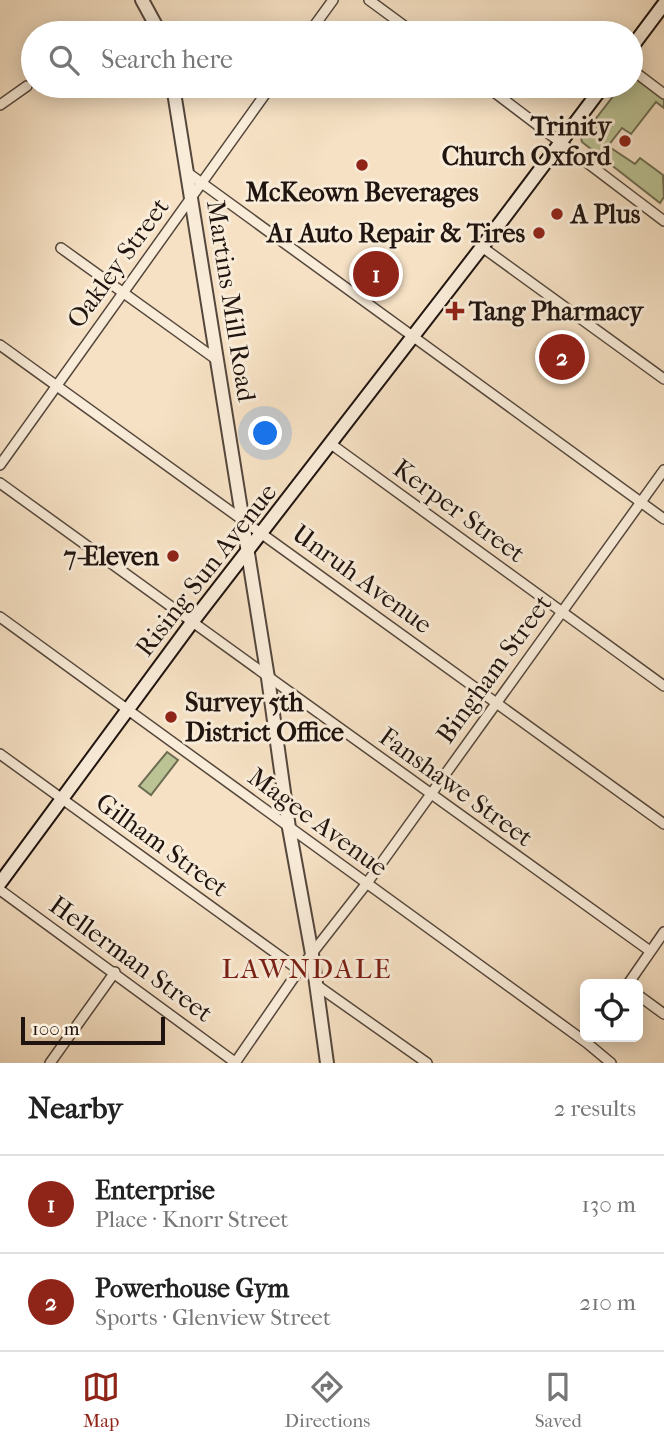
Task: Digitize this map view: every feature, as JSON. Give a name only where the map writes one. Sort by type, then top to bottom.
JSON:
[{"type":"main road","points":[[142,0],[153,21]]},
{"type":"main road","points":[[643,32],[664,4]]},
{"type":"main road","name":"Martins Mill Road","points":[[175,98],[268,678],[289,828],[312,954],[327,1063]]},
{"type":"main road","name":"Rising Sun Avenue","points":[[0,883],[192,621],[331,444],[594,98]]},
{"type":"street","points":[[318,21],[333,0]]},
{"type":"street","points":[[369,0],[398,21]]},
{"type":"street","points":[[643,78],[664,94]]},
{"type":"street","points":[[0,105],[21,90]]},
{"type":"street","name":"Oakley Street","points":[[0,465],[262,98]]},
{"type":"street","points":[[503,98],[664,221]]},
{"type":"street","points":[[188,173],[664,519]]},
{"type":"street","points":[[482,247],[664,379]]},
{"type":"street","points":[[61,248],[217,360]]},
{"type":"street","name":"Unruh Avenue","points":[[0,345],[263,532],[664,824]]},
{"type":"street","name":"Kerper Street","points":[[331,444],[664,686]]},
{"type":"street","name":"Bingham Street","points":[[236,1063],[299,970],[367,883],[664,470]]},
{"type":"street","name":"Fanshawe Street","points":[[0,483],[650,951]]},
{"type":"street","name":"Magee Avenue","points":[[0,617],[289,828],[580,1034]]},
{"type":"street","name":"Gilham Street","points":[[0,754],[299,970]]},
{"type":"street","name":"Hellerman Street","points":[[0,890],[236,1063]]},
{"type":"street","points":[[631,979],[664,932]]},
{"type":"street","points":[[50,1063],[115,972]]},
{"type":"street","points":[[315,985],[427,1063]]},
{"type":"street","points":[[643,999],[664,1014]]},
{"type":"street","name":"Magee Avenue","points":[[591,1042],[611,1063]]},
{"type":"green space","points":[[643,83],[664,98],[664,108],[656,102],[631,134],[622,128],[608,146],[635,164],[640,158],[663,175],[664,197],[660,203],[582,142],[581,138],[612,98],[643,98]]},
{"type":"green space","points":[[167,752],[178,760],[151,795],[139,786]]},
{"type":"place","name":"Trinity Church Oxford","points":[[625,141]]},
{"type":"place","name":"McKeown Beverages","points":[[362,165]]},
{"type":"place","name":"A Plus","points":[[557,214]]},
{"type":"place","name":"A1 Auto Repair & Tires","points":[[539,233]]},
{"type":"place","name":"Enterprise","points":[[376,274]]},
{"type":"place","name":"Tang Pharmacy","points":[[455,311]]},
{"type":"place","name":"Powerhouse Gym","points":[[562,357]]},
{"type":"place","name":"7-Eleven","points":[[173,556]]},
{"type":"place","name":"Survey 5th District Office","points":[[171,717]]},
{"type":"district","name":"LAWNDALE","points":[[307,968]]}]
